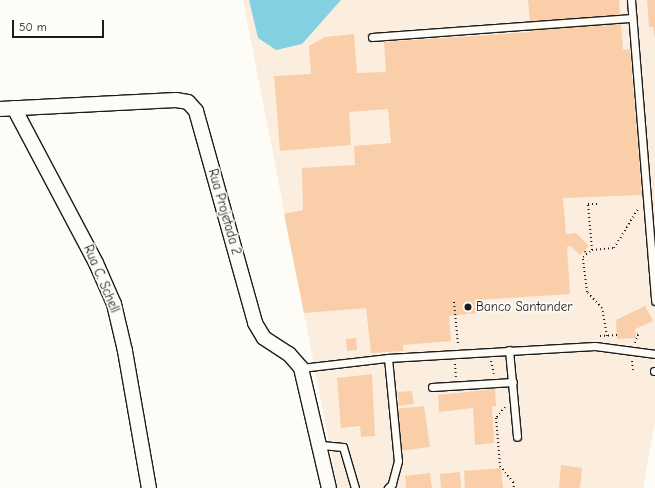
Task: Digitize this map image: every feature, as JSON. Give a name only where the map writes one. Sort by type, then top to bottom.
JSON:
[{"type":"street","name":"Rua Projetada 2","points":[[0,109],[176,100],[188,102],[196,111],[255,323],[264,338],[289,354],[301,368],[321,445],[329,488]]},
{"type":"street","name":"Rua C. Schell","points":[[14,108],[96,262],[114,304],[149,488]]},
{"type":"lane","points":[[631,0],[655,301]]},
{"type":"lane","points":[[372,37],[632,18]]},
{"type":"lane","points":[[301,368],[388,358],[595,346],[655,354]]},
{"type":"lane","points":[[509,350],[517,437]]},
{"type":"lane","points":[[388,358],[398,461],[392,484],[388,488]]},
{"type":"lane","points":[[432,387],[513,382]]},
{"type":"lane","points":[[321,445],[343,447],[355,488]]},
{"type":"path","points":[[607,336],[602,308],[587,292],[583,257],[592,250],[614,248],[646,195]]},
{"type":"path","points":[[592,250],[588,204],[597,204]]},
{"type":"path","points":[[454,302],[458,344],[455,363],[457,385]]},
{"type":"path","points":[[592,337],[617,335]]},
{"type":"path","points":[[458,344],[466,344]]},
{"type":"path","points":[[491,359],[492,372],[503,387],[505,407],[496,418],[500,466],[513,482],[514,488]]},
{"type":"shaded area","points":[[243,0],[655,0],[655,422],[643,488],[338,488]]},
{"type":"water","points":[[249,0],[341,0],[302,44],[276,50],[258,38]]},
{"type":"building","points":[[528,0],[619,0],[623,50],[630,49],[642,195],[563,198],[566,234],[576,233],[589,246],[580,255],[571,246],[567,247],[570,294],[476,300],[477,313],[449,316],[451,341],[403,345],[403,351],[371,353],[366,308],[304,313],[284,214],[303,210],[302,168],[355,165],[354,146],[391,143],[388,109],[349,112],[351,145],[280,151],[274,76],[311,74],[309,46],[325,37],[354,34],[357,73],[386,72],[384,42],[531,32]]},
{"type":"building","points":[[647,0],[655,0],[655,39],[653,27],[649,27]]},
{"type":"building","points":[[645,306],[653,321],[635,329],[636,338],[617,339],[616,320]]},
{"type":"building","points":[[356,338],[357,350],[347,351],[346,339]]},
{"type":"building","points":[[372,374],[375,436],[361,437],[360,426],[341,428],[337,378]]},
{"type":"building","points":[[495,389],[496,406],[492,406],[494,443],[475,445],[473,408],[439,412],[438,395]]},
{"type":"building","points":[[412,391],[414,404],[399,406],[398,392]]},
{"type":"building","points":[[424,406],[430,447],[399,451],[395,409]]},
{"type":"building","points":[[561,465],[582,468],[580,488],[559,488]]},
{"type":"building","points":[[501,468],[503,488],[465,488],[464,471]]},
{"type":"building","points":[[460,472],[461,488],[441,488],[440,474]]},
{"type":"building","points":[[430,473],[432,488],[406,488],[405,476]]},
{"type":"place","name":"Banco Santander","points":[[468,307]]}]
